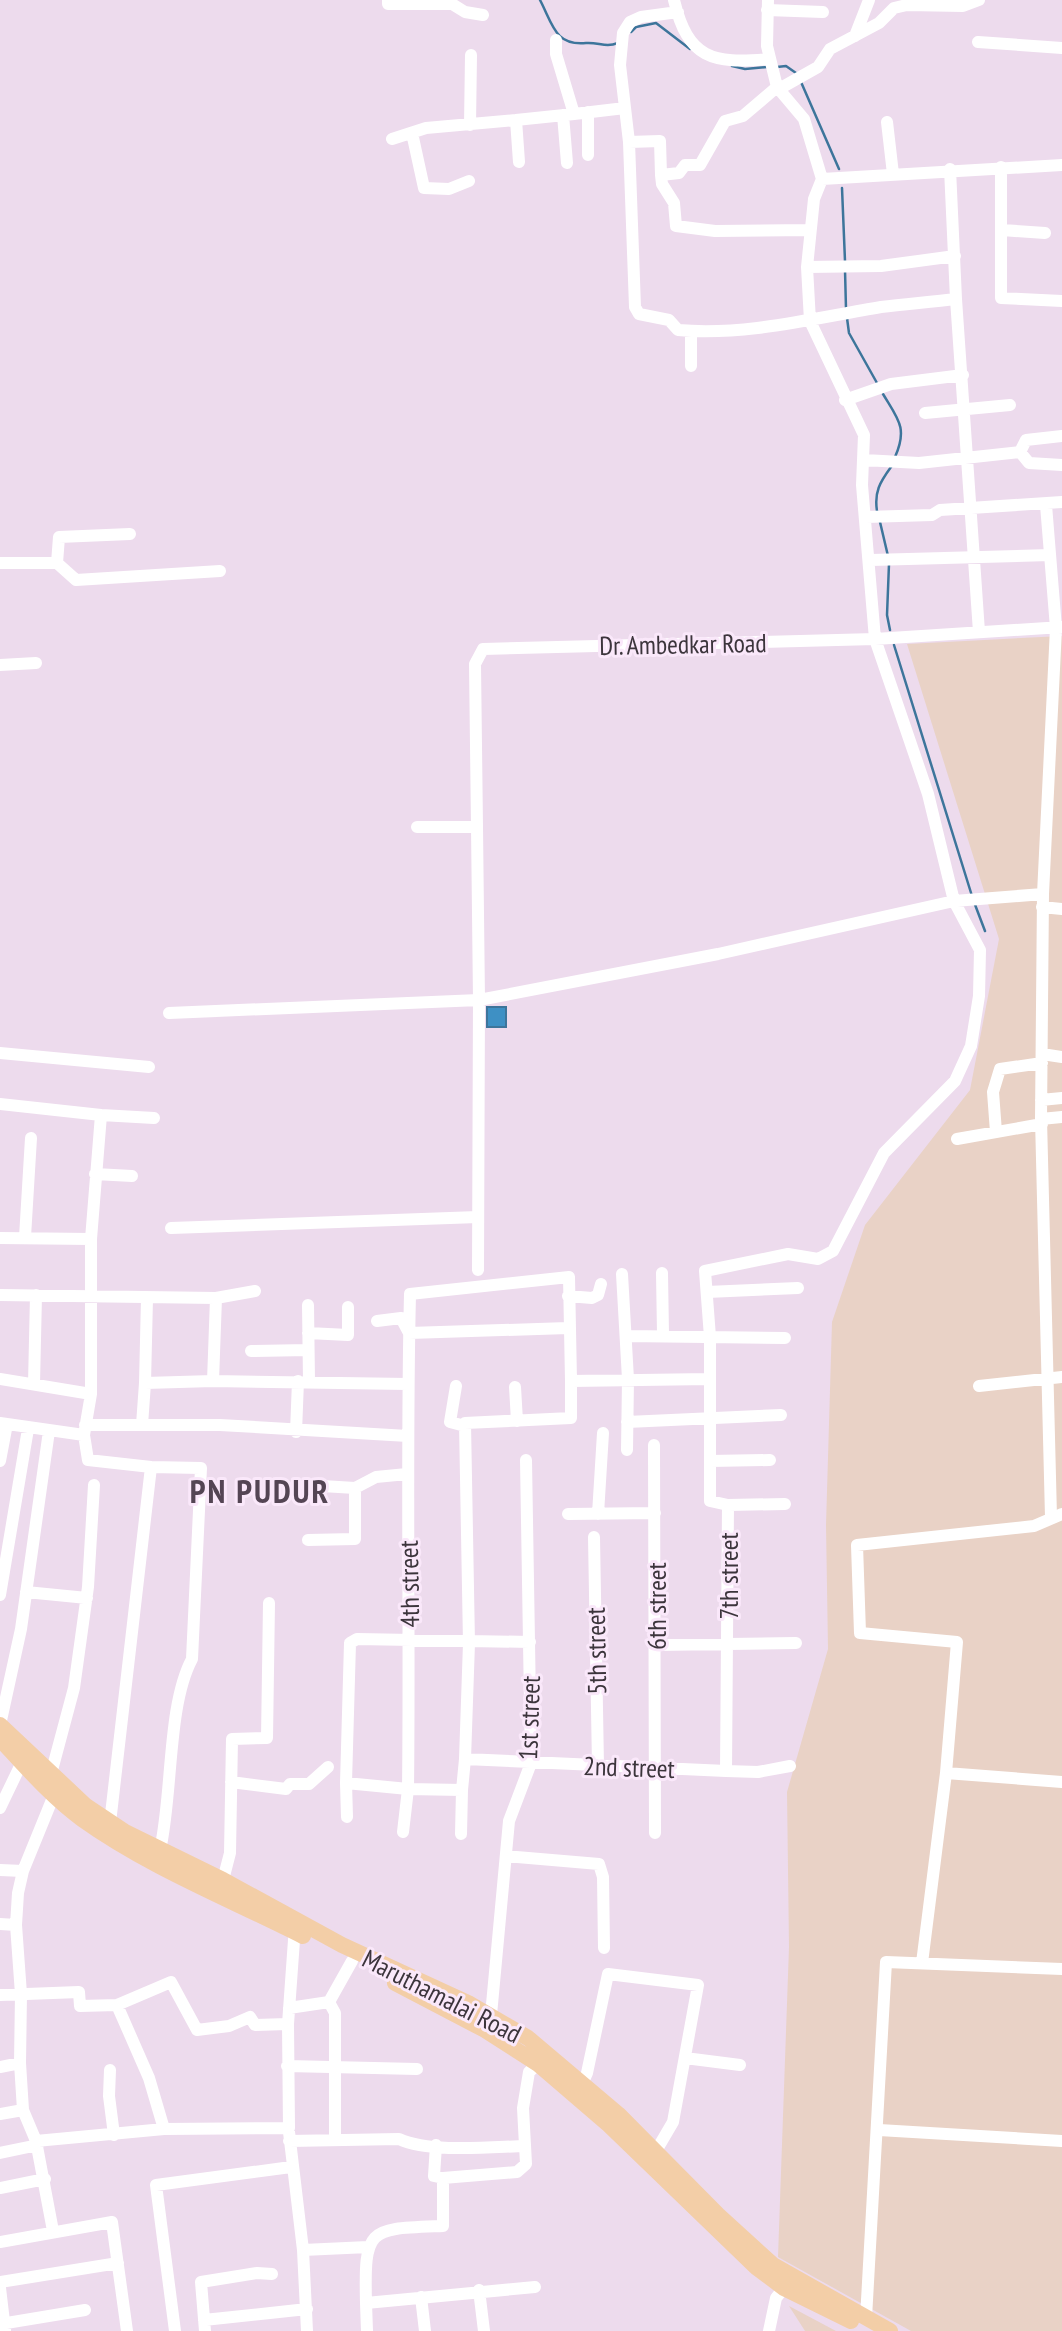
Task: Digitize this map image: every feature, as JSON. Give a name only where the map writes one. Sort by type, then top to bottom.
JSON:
[{"type":"main road","name":"Maruthamalai Road","points":[[0,1725],[55,1784],[116,1841],[406,1977],[488,2022],[609,2125],[739,2252],[784,2288],[867,2324],[890,2331]]},
{"type":"main road","name":"Maruthamalai Road","points":[[0,1739],[22,1762],[110,1823],[223,1880],[352,1961],[528,2038],[618,2114],[718,2215],[773,2265],[867,2324]]},
{"type":"street","points":[[388,0],[388,4],[452,4],[465,12],[483,15]]},
{"type":"street","points":[[855,36],[868,4],[879,0]]},
{"type":"street","points":[[661,175],[679,173],[685,165],[700,165],[725,121],[743,116],[778,88],[818,67],[830,49],[879,23],[894,8],[907,5],[963,6],[979,0]]},
{"type":"street","points":[[823,12],[767,5],[770,63],[778,88],[804,119],[822,178],[814,199],[810,230],[807,267],[810,321],[845,400],[864,435],[862,485],[871,560],[875,639],[967,900]]},
{"type":"street","points":[[770,63],[723,59],[699,50],[681,38],[676,6],[630,22],[623,33],[620,65],[629,142],[635,307],[639,314],[662,317],[678,330],[691,331],[810,321],[881,307],[956,299]]},
{"type":"street","points":[[556,40],[556,54],[568,115],[568,163]]},
{"type":"street","points":[[978,43],[1062,48]]},
{"type":"street","points":[[470,125],[471,55]]},
{"type":"street","points":[[392,139],[426,128],[625,108]]},
{"type":"street","points":[[588,112],[588,155]]},
{"type":"street","points":[[516,120],[519,162]]},
{"type":"street","points":[[887,122],[892,174]]},
{"type":"street","points":[[412,133],[424,188],[449,188],[469,181]]},
{"type":"street","points":[[629,142],[660,141],[662,184],[674,203],[676,226],[715,231],[810,230]]},
{"type":"street","points":[[822,178],[1062,165]]},
{"type":"street","points":[[1001,167],[1001,298],[1062,301]]},
{"type":"street","points":[[950,169],[956,299],[979,632]]},
{"type":"street","points":[[1002,230],[1045,233]]},
{"type":"street","points":[[807,267],[881,265],[955,256]]},
{"type":"street","points":[[691,331],[691,366]]},
{"type":"street","points":[[845,400],[891,384],[963,375]]},
{"type":"street","points":[[925,413],[1010,405]]},
{"type":"street","points":[[1020,452],[1026,440],[1062,436]]},
{"type":"street","points":[[864,460],[919,463],[1020,452]]},
{"type":"street","points":[[1020,452],[1028,463],[1062,465]]},
{"type":"street","points":[[866,517],[932,515],[940,510],[1062,502]]},
{"type":"street","points":[[922,1963],[946,1773],[957,1643],[860,1633],[857,1545],[1034,1526],[1057,1515],[1047,1378],[1041,1122],[1042,901],[1048,728],[1059,627],[1046,505]]},
{"type":"street","points":[[57,563],[59,537],[130,534]]},
{"type":"street","points":[[871,560],[1050,555]]},
{"type":"street","points":[[0,564],[57,563],[76,580],[220,571]]},
{"type":"street","name":"Dr. Ambedkar Road","points":[[477,827],[475,664],[483,649],[875,639],[1059,627]]},
{"type":"street","points":[[0,665],[36,663]]},
{"type":"street","points":[[1048,728],[1062,729]]},
{"type":"street","points":[[417,827],[477,827],[478,1270]]},
{"type":"street","points":[[169,1013],[479,1000],[705,957],[967,900],[1042,901],[1062,909]]},
{"type":"street","name":"7th street","points":[[726,1771],[728,1505],[710,1501],[709,1338],[705,1270],[788,1254],[818,1259],[827,1257],[833,1251],[884,1153],[955,1081],[971,1046],[979,996],[980,950],[967,900]]},
{"type":"street","points":[[0,1054],[149,1067]]},
{"type":"street","points":[[996,1132],[993,1092],[1000,1069],[1042,1058],[1062,1057]]},
{"type":"street","points":[[1041,1100],[1062,1098]]},
{"type":"street","points":[[0,1104],[153,1118]]},
{"type":"street","points":[[101,1115],[91,1239],[91,1394],[85,1430],[87,1465],[201,1468],[192,1659],[181,1680],[166,1822],[160,1850]]},
{"type":"street","points":[[957,1139],[1062,1117]]},
{"type":"street","points":[[25,1237],[32,1138]]},
{"type":"street","points":[[95,1174],[132,1176]]},
{"type":"street","points":[[171,1228],[478,1217]]},
{"type":"street","points":[[0,1238],[91,1239]]},
{"type":"street","points":[[662,1273],[663,1334]]},
{"type":"street","points":[[622,1274],[628,1379],[626,1450]]},
{"type":"street","name":"4th street","points":[[403,1832],[408,1789],[410,1641],[407,1474],[410,1294],[569,1277],[568,1296]]},
{"type":"street","points":[[461,1834],[469,1643],[465,1423],[571,1418],[568,1296],[592,1298],[598,1295],[601,1284]]},
{"type":"street","points":[[706,1292],[798,1288]]},
{"type":"street","points":[[0,1294],[216,1298],[255,1292]]},
{"type":"street","points":[[34,1384],[36,1295]]},
{"type":"street","points":[[142,1426],[147,1298]]},
{"type":"street","points":[[213,1381],[216,1298]]},
{"type":"street","points":[[296,1432],[308,1350],[308,1305]]},
{"type":"street","points":[[308,1333],[348,1335],[348,1307]]},
{"type":"street","points":[[377,1321],[401,1318],[409,1333],[568,1328]]},
{"type":"street","points":[[626,1336],[663,1334],[709,1338],[785,1338]]},
{"type":"street","points":[[251,1351],[308,1350]]},
{"type":"street","points":[[979,1386],[1062,1377]]},
{"type":"street","points":[[0,1379],[91,1394]]},
{"type":"street","points":[[571,1381],[709,1379]]},
{"type":"street","points":[[145,1383],[303,1381],[408,1384]]},
{"type":"street","points":[[456,1386],[450,1422],[465,1426]]},
{"type":"street","points":[[515,1387],[517,1421]]},
{"type":"street","points":[[627,1422],[710,1416],[781,1415]]},
{"type":"street","points":[[0,1461],[3,1423],[49,1431],[219,1425],[296,1432],[408,1436]]},
{"type":"street","points":[[0,1595],[28,1429]]},
{"type":"street","points":[[0,1725],[13,1673],[49,1431]]},
{"type":"street","points":[[598,1514],[603,1433]]},
{"type":"street","name":"6th street","points":[[654,1445],[655,1833]]},
{"type":"street","name":"1st street","points":[[488,2022],[509,1821],[531,1763],[526,1460]]},
{"type":"street","points":[[710,1461],[770,1460]]},
{"type":"street","points":[[110,1823],[151,1467]]},
{"type":"street","points":[[306,1485],[355,1488],[376,1477],[407,1474]]},
{"type":"street","points":[[53,2231],[37,2143],[23,2110],[20,2063],[21,1994],[16,1925],[18,1893],[23,1871],[55,1784],[74,1688],[87,1598],[94,1485]]},
{"type":"street","points":[[308,1540],[355,1539],[355,1488]]},
{"type":"street","points":[[728,1505],[785,1504]]},
{"type":"street","points":[[568,1514],[655,1513]]},
{"type":"street","name":"5th street","points":[[594,1536],[598,1766]]},
{"type":"street","points":[[26,1592],[87,1598]]},
{"type":"street","points":[[223,1880],[230,1853],[232,1739],[267,1738],[269,1603]]},
{"type":"street","points":[[347,1817],[351,1643],[357,1639],[530,1642]]},
{"type":"street","points":[[656,1645],[796,1643]]},
{"type":"street","name":"2nd street","points":[[465,1759],[758,1772],[790,1766]]},
{"type":"street","points":[[0,1808],[22,1762]]},
{"type":"street","points":[[231,1782],[286,1789],[290,1784],[309,1784],[328,1767]]},
{"type":"street","points":[[946,1773],[1062,1782]]},
{"type":"street","points":[[346,1783],[408,1789],[462,1790]]},
{"type":"street","points":[[506,1856],[599,1864],[603,1877],[604,1948]]},
{"type":"street","points":[[0,1870],[23,1871]]},
{"type":"street","points":[[0,1924],[16,1925]]},
{"type":"street","points":[[294,1926],[288,2024],[289,2134],[303,2250],[307,2331]]},
{"type":"street","points":[[330,2002],[352,1961]]},
{"type":"street","points":[[867,2324],[886,1962],[1062,1969]]},
{"type":"street","points":[[582,2084],[587,2073],[608,1973],[698,1986],[673,2122],[656,2151]]},
{"type":"street","points":[[0,1995],[79,1992],[80,2006],[117,2005],[171,1982],[197,2030],[229,2026],[250,2017],[255,2025],[288,2024]]},
{"type":"street","points":[[289,2008],[330,2002]]},
{"type":"street","points":[[330,2002],[335,2013],[335,2138]]},
{"type":"street","points":[[117,2005],[149,2078],[164,2129]]},
{"type":"street","points":[[685,2058],[740,2065]]},
{"type":"street","points":[[0,2067],[20,2063]]},
{"type":"street","points":[[436,2145],[434,2176],[443,2178],[517,2172],[526,2164],[523,2108],[529,2072],[538,2064]]},
{"type":"street","points":[[287,2066],[417,2069]]},
{"type":"street","points":[[110,2070],[109,2096],[114,2136]]},
{"type":"street","points":[[0,2114],[23,2110]]},
{"type":"street","points":[[0,2153],[37,2143],[164,2129],[399,2139],[410,2143],[436,2145],[525,2146]]},
{"type":"street","points":[[879,2130],[1062,2141]]},
{"type":"street","points":[[175,2331],[156,2185],[291,2167]]},
{"type":"street","points":[[367,2331],[365,2261],[368,2247],[386,2229],[443,2227],[443,2178]]},
{"type":"street","points":[[0,2188],[45,2179]]},
{"type":"street","points":[[0,2242],[112,2222],[127,2331]]},
{"type":"street","points":[[303,2250],[368,2247]]},
{"type":"street","points":[[0,2282],[118,2263]]},
{"type":"street","points":[[272,2274],[257,2273],[201,2282],[205,2326],[307,2309]]},
{"type":"street","points":[[366,2303],[479,2290],[535,2287]]},
{"type":"street","points":[[0,2288],[3,2326],[85,2310]]},
{"type":"street","points":[[769,2331],[776,2298],[784,2288]]},
{"type":"street","points":[[479,2290],[484,2331]]},
{"type":"street","points":[[421,2297],[425,2331]]},
{"type":"shaded area","points":[[1062,636],[1062,2331],[911,2331],[778,2257],[789,1947],[787,1792],[828,1649],[826,1525],[832,1322],[865,1225],[970,1090],[999,939],[907,644]]},
{"type":"shaded area","points":[[789,2306],[836,2331],[805,2331]]},
{"type":"water","points":[[487,1007],[506,1007],[506,1027],[487,1027]]},
{"type":"waterway","points":[[540,0],[556,32],[568,41],[606,45],[618,43]]},
{"type":"waterway","points":[[631,32],[636,27],[656,23],[690,49]]},
{"type":"waterway","points":[[732,66],[745,69],[767,67]]},
{"type":"waterway","points":[[777,67],[786,66],[796,73]]},
{"type":"waterway","points":[[801,82],[839,169]]},
{"type":"waterway","points":[[842,188],[845,261]]},
{"type":"waterway","points":[[845,270],[846,309]]},
{"type":"waterway","points":[[847,318],[849,333],[877,383]]},
{"type":"waterway","points":[[883,394],[900,424],[901,438],[895,457]]},
{"type":"waterway","points":[[877,511],[876,498],[879,488],[891,467]]},
{"type":"waterway","points":[[880,522],[888,556]]},
{"type":"waterway","points":[[889,564],[887,615],[890,630]]},
{"type":"waterway","points":[[894,645],[972,896]]},
{"type":"waterway","points":[[974,902],[985,931]]},
{"type":"district","name":"PN PUDUR","points":[[260,1490]]}]
